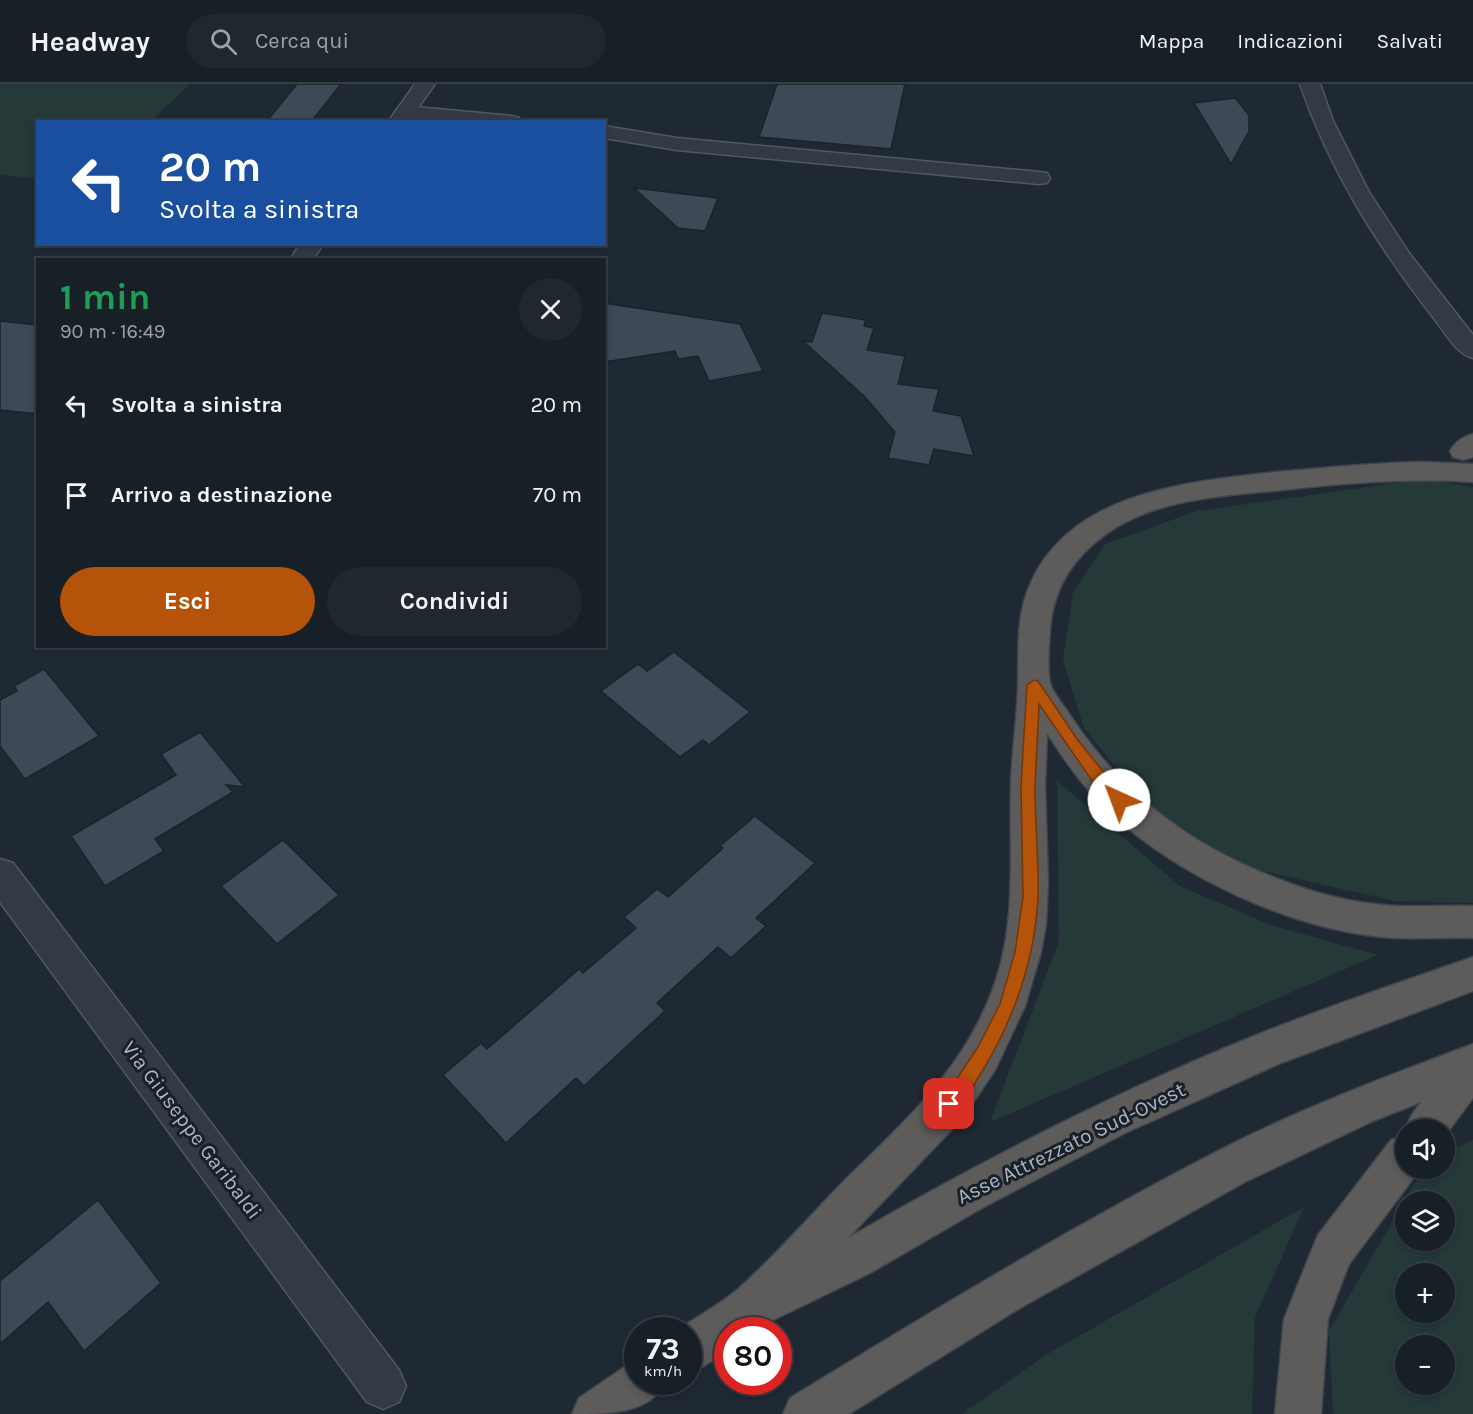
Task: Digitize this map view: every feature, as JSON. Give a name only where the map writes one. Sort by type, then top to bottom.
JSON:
[{"type":"highway","points":[[751,1307],[949,1104],[984,1053],[1008,1005],[1023,952],[1030,897],[1028,787],[1034,685],[1034,620],[1038,601],[1059,562],[1084,536],[1111,518],[1142,504],[1179,493],[1396,470],[1470,454]]},
{"type":"highway","points":[[1034,685],[1098,778],[1156,832],[1200,860],[1285,898],[1335,912],[1381,921],[1473,922]]},
{"type":"highway","name":"Asse Attrezzato Sud-Ovest","points":[[702,1340],[751,1307],[855,1258],[967,1193],[1111,1119],[1271,1048],[1473,974]]},
{"type":"highway","points":[[1433,1119],[1473,1065]]},
{"type":"highway","points":[[806,1414],[1004,1292],[1230,1167],[1361,1106],[1473,1065]]},
{"type":"highway","points":[[1298,1414],[1306,1319],[1333,1250],[1395,1169]]},
{"type":"highway","points":[[595,1414],[624,1394]]},
{"type":"street","points":[[402,117],[425,84]]},
{"type":"street","points":[[1310,84],[1331,141],[1353,186],[1413,276],[1473,351]]},
{"type":"street","points":[[402,117],[468,120]]},
{"type":"street","points":[[606,132],[677,144],[1039,178]]},
{"type":"street","name":"Via Giuseppe Garibaldi","points":[[0,874],[383,1386]]},
{"type":"green space","points":[[0,84],[190,84],[152,120],[36,120],[36,178],[0,175]]},
{"type":"green space","points":[[1423,479],[1473,487],[1473,903],[1395,901],[1244,867],[1146,805],[1084,728],[1063,660],[1073,592],[1105,544],[1197,511]]},
{"type":"green space","points":[[1057,781],[1180,886],[1274,926],[1378,955],[990,1122],[1059,941]]},
{"type":"green space","points":[[1473,1140],[1473,1414],[1333,1414],[1329,1331],[1395,1217],[1395,1251],[1455,1251],[1455,1191],[1410,1191],[1417,1179],[1455,1179],[1455,1149]]},
{"type":"green space","points":[[1304,1207],[1255,1317],[1252,1414],[962,1414],[1046,1355]]},
{"type":"building","points":[[297,84],[341,84],[313,120],[268,120]]},
{"type":"building","points":[[777,84],[905,84],[891,149],[759,137]]},
{"type":"building","points":[[1235,98],[1249,115],[1249,131],[1231,164],[1194,103]]},
{"type":"building","points":[[634,188],[718,198],[705,231],[678,228]]},
{"type":"building","points":[[606,303],[740,324],[763,371],[709,381],[698,356],[678,359],[675,351],[606,362]]},
{"type":"building","points":[[822,313],[866,320],[864,326],[874,328],[867,350],[905,356],[898,384],[939,389],[933,411],[961,416],[974,456],[934,449],[929,465],[888,458],[895,432],[864,396],[803,341],[812,342]]},
{"type":"building","points":[[0,321],[36,325],[36,414],[0,410]]},
{"type":"building","points":[[674,652],[750,712],[709,745],[703,740],[680,757],[601,691],[638,664],[647,671]]},
{"type":"building","points":[[44,669],[99,736],[25,779],[0,746],[0,700],[17,691],[14,686]]},
{"type":"building","points":[[200,732],[245,787],[226,785],[233,792],[155,839],[164,851],[105,886],[71,836],[176,775],[161,754]]},
{"type":"building","points":[[755,816],[815,863],[756,918],[766,926],[731,958],[718,947],[657,1003],[665,1011],[584,1086],[576,1078],[506,1143],[443,1075],[481,1043],[487,1049],[579,969],[583,973],[636,928],[624,917],[657,889],[668,897],[723,848],[720,846]]},
{"type":"building","points":[[283,840],[339,895],[277,944],[221,886]]},
{"type":"building","points":[[98,1200],[161,1283],[84,1351],[48,1302],[0,1344],[0,1281]]},
{"type":"route","points":[[949,1104],[984,1053],[1008,1005],[1023,952],[1030,897],[1028,787],[1034,685],[1072,743],[1098,778],[1119,800]]}]
